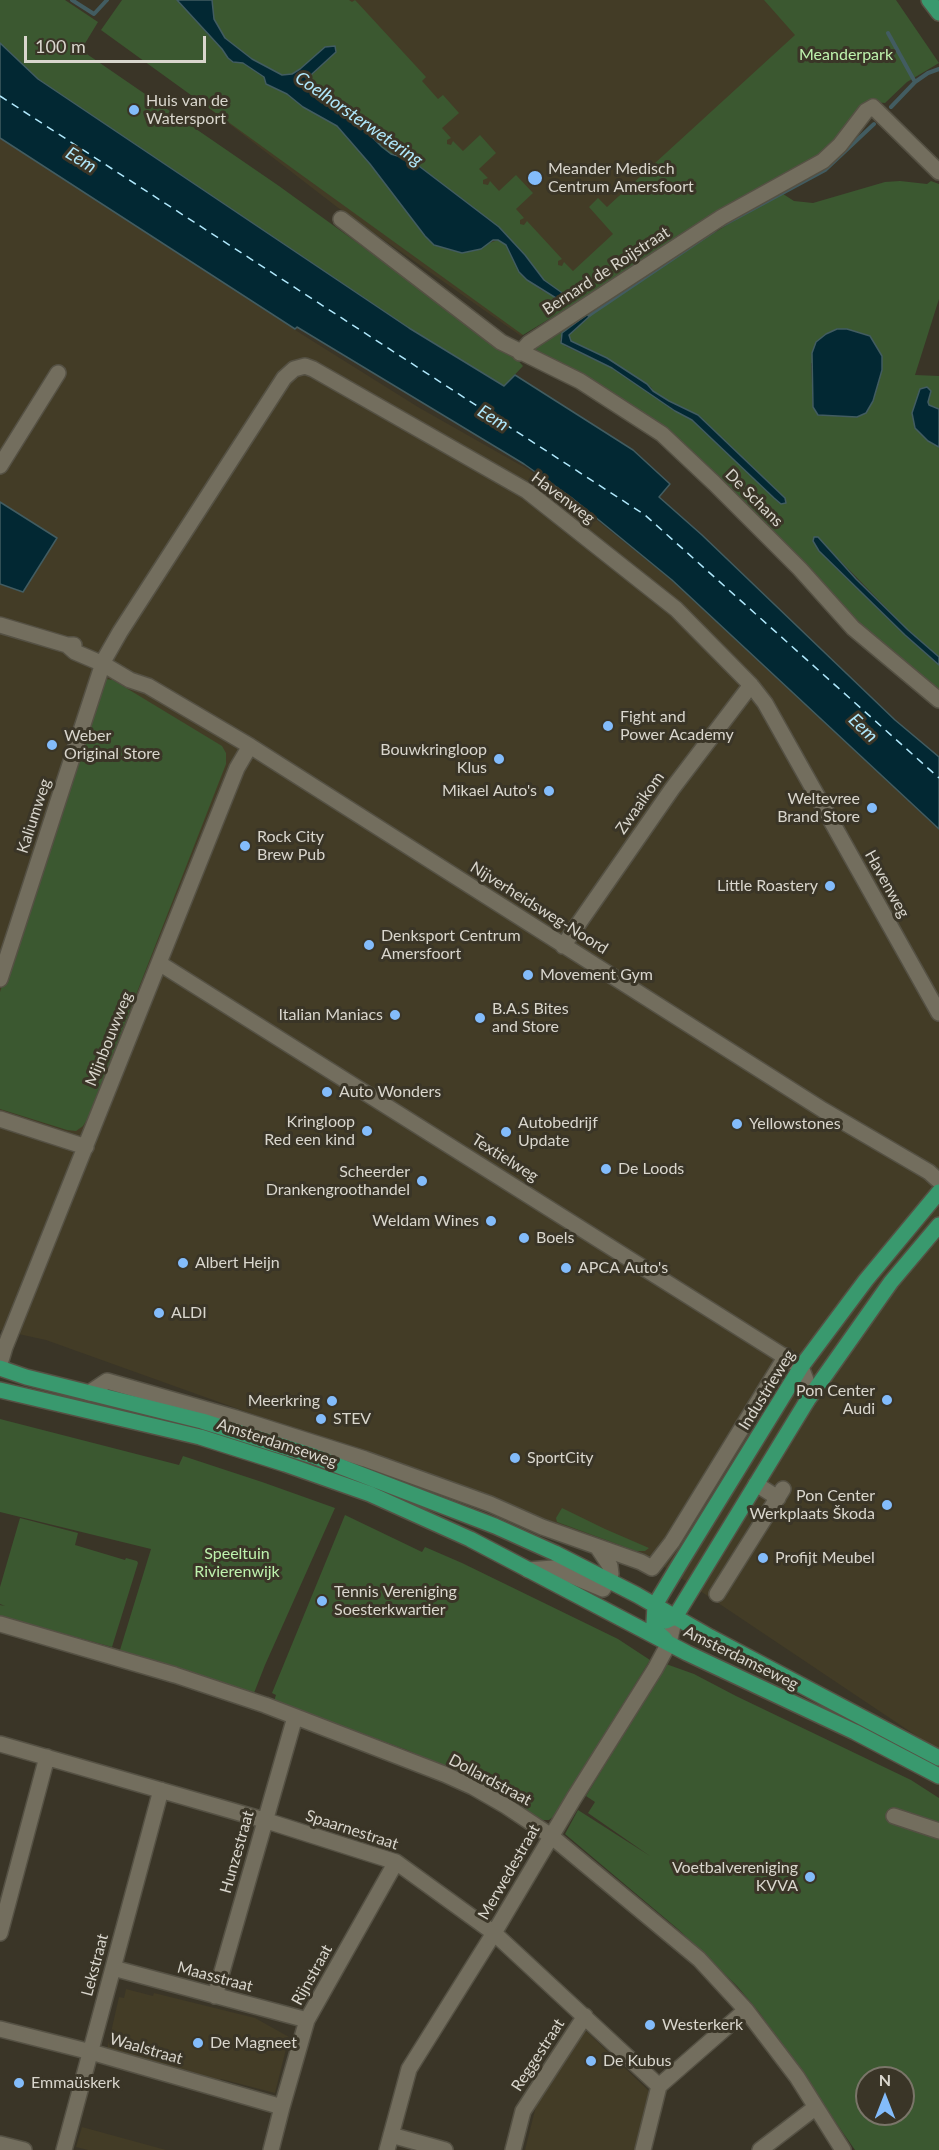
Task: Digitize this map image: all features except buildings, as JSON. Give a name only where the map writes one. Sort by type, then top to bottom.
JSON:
[{"type":"main road","points":[[929,0],[939,14]]},
{"type":"main road","name":"Industrieweg","points":[[665,1621],[655,1605],[801,1366],[866,1280],[939,1192]]},
{"type":"main road","points":[[669,1643],[656,1630],[665,1621],[756,1484],[807,1401],[891,1282],[939,1225]]},
{"type":"main road","name":"Amsterdamseweg","points":[[0,1368],[202,1421],[359,1472],[495,1526],[609,1580],[655,1605],[665,1621],[731,1648],[939,1758]]},
{"type":"main road","name":"Amsterdamseweg","points":[[0,1390],[200,1437],[370,1494],[470,1539],[669,1643],[855,1732],[939,1776]]},
{"type":"main road","points":[[624,1619],[665,1621]]},
{"type":"street","name":"Bernard de Roijstraat","points":[[520,353],[538,337],[722,217],[823,161],[840,144],[866,111],[873,107],[939,172]]},
{"type":"street","points":[[341,219],[490,334],[520,353]]},
{"type":"street","name":"De Schans","points":[[520,353],[580,381],[662,434],[800,569],[853,628],[939,700]]},
{"type":"street","name":"Havenweg","points":[[105,660],[284,378],[294,369],[305,366],[313,369],[527,491],[676,609],[751,685],[765,703],[939,1013]]},
{"type":"street","points":[[0,466],[58,373]]},
{"type":"street","name":"Nijverheidsweg-Noord","points":[[0,625],[67,645],[75,652],[105,660],[130,680],[148,686],[250,746],[824,1110],[929,1172],[939,1181]]},
{"type":"street","name":"Kaliumweg","points":[[0,979],[105,660]]},
{"type":"street","name":"Zwaaikom","points":[[563,946],[685,771],[751,685]]},
{"type":"street","name":"Mijnbouwweg","points":[[0,1364],[237,768],[250,746]]},
{"type":"street","name":"Textielweg","points":[[159,963],[801,1366]]},
{"type":"street","points":[[0,1119],[86,1147]]},
{"type":"street","name":"Industrieweg","points":[[652,1568],[672,1542],[786,1356]]},
{"type":"street","points":[[801,1366],[806,1380],[807,1401]]},
{"type":"street","name":"Amsterdamseweg","points":[[89,1393],[107,1382],[236,1418],[375,1463],[490,1504],[652,1568]]},
{"type":"street","points":[[717,1594],[781,1493],[756,1484]]},
{"type":"street","points":[[598,1548],[610,1566],[609,1580]]},
{"type":"street","name":"Amsterdamseweg","points":[[528,1570],[553,1568],[603,1589],[609,1580]]},
{"type":"street","name":"Merwedestraat","points":[[387,2150],[409,2069],[669,1643],[665,1621]]},
{"type":"street","name":"Dollardstraat","points":[[0,1624],[175,1675],[295,1717],[473,1787],[506,1806],[551,1836],[699,1959],[746,2010],[797,2077],[843,2150]]},
{"type":"street","name":"Hunzestraat","points":[[215,1996],[295,1717]]},
{"type":"street","name":"Spaarnestraat","points":[[0,1744],[264,1820],[396,1862],[494,1933],[659,2086]]},
{"type":"street","points":[[0,1933],[6,1886],[47,1757]]},
{"type":"street","name":"Lekstraat","points":[[64,2150],[161,1790]]},
{"type":"street","points":[[894,1816],[939,1831]]},
{"type":"street","name":"Rijnstraat","points":[[272,2150],[282,2107],[308,2020],[396,1862]]},
{"type":"street","name":"Maasstraat","points":[[113,1968],[308,2020]]},
{"type":"street","points":[[643,2150],[659,2086],[746,2010]]},
{"type":"street","name":"Reggestraat","points":[[513,2150],[523,2111],[585,2016]]},
{"type":"street","name":"Waalstraat","points":[[0,2029],[90,2052],[282,2107]]},
{"type":"street","points":[[760,2150],[816,2107]]},
{"type":"street","points":[[391,2135],[445,2150]]},
{"type":"shaded area","name":"Meander Medisch Centrum Amersfoort","points":[[125,0],[859,0],[602,285],[521,336],[337,207],[105,28]]},
{"type":"shaded area","points":[[0,138],[303,335],[418,407],[529,470],[566,496],[672,580],[939,829],[939,1751],[648,1556],[46,1340],[0,1330],[0,584],[23,592],[57,538],[0,502]]},
{"type":"shaded area","name":"De Magneet","points":[[126,1989],[153,1996],[154,1993],[255,2018],[289,2037],[275,2093],[221,2079],[219,2082],[107,2050],[119,1997],[124,1998]]},
{"type":"shaded area","name":"De Kubus","points":[[585,2030],[650,2092],[635,2150],[525,2150],[536,2106]]},
{"type":"shaded area","points":[[82,2127],[166,2150],[88,2150],[76,2147]]},
{"type":"green space","points":[[0,0],[65,0],[98,22],[81,50],[279,186],[515,357],[523,366],[504,386],[409,328],[38,79],[0,43]]},
{"type":"green space","name":"Meanderpark","points":[[122,0],[177,0],[233,62],[243,63],[264,77],[266,84],[287,94],[303,107],[337,126],[434,245],[462,253],[498,240],[506,245],[519,272],[541,290],[559,299],[568,297],[544,280],[499,227],[411,160],[391,154],[365,130],[313,94],[308,83],[312,75],[336,52],[312,60],[292,74],[282,75],[273,72],[225,38],[214,19],[212,0],[349,0],[352,2],[355,0],[426,77],[422,81],[438,99],[443,95],[459,113],[442,128],[451,138],[447,140],[447,144],[451,145],[453,141],[463,151],[480,135],[496,153],[479,169],[488,178],[483,180],[483,184],[488,185],[490,181],[499,191],[516,175],[533,193],[516,209],[524,218],[520,220],[520,224],[524,225],[527,221],[562,259],[558,261],[558,265],[562,266],[564,262],[573,271],[613,234],[589,207],[598,198],[607,207],[795,35],[764,0],[896,0],[939,63],[907,82],[885,103],[873,102],[817,161],[721,214],[523,335],[101,30]]},
{"type":"green space","points":[[931,181],[939,184],[939,299],[915,375],[939,376],[939,409],[929,406],[930,396],[912,413],[915,428],[928,441],[939,447],[939,657],[908,630],[820,540],[813,541],[819,551],[939,665],[939,696],[885,651],[717,481],[537,354],[534,348],[643,277],[780,192],[794,201],[813,203],[885,182],[927,184]],"holes":[[[589,313],[591,315],[569,335],[571,341],[651,387],[653,391],[674,405],[698,415],[785,498],[781,504],[692,420],[612,368],[565,346],[560,340],[562,333]],[[811,363],[882,370],[873,401],[813,407]]]},
{"type":"green space","points":[[106,679],[113,680],[222,746],[226,753],[226,764],[88,1118],[76,1131],[0,1109],[0,992],[100,683]]},
{"type":"green space","name":"Speeltuin Rivierenwijk","points":[[0,1419],[179,1465],[183,1456],[335,1508],[254,1693],[120,1650],[151,1549],[0,1512]]},
{"type":"green space","points":[[562,1508],[649,1548],[645,1551],[636,1551],[557,1522],[556,1518]]},
{"type":"green space","points":[[345,1515],[422,1552],[425,1547],[462,1563],[618,1639],[650,1660],[554,1816],[549,1820],[535,1817],[446,1768],[407,1750],[274,1701],[276,1695],[272,1693]]},
{"type":"green space","points":[[20,1518],[78,1533],[75,1545],[125,1560],[126,1558],[137,1561],[112,1647],[0,1616],[0,1605],[5,1606],[0,1604],[0,1587]]},
{"type":"green space","name":"Voetbalvereniging KVVA","points":[[666,1664],[694,1674],[911,1780],[939,1798],[939,2150],[855,2150],[759,2012],[737,1986],[679,1930],[565,1834],[578,1810],[650,1856],[588,1813],[595,1802],[586,1796]]},
{"type":"water","points":[[177,0],[212,0],[214,19],[225,38],[252,59],[282,75],[292,74],[300,69],[325,47],[335,46],[336,52],[312,74],[308,82],[313,94],[365,130],[391,154],[411,160],[499,227],[544,280],[569,300],[564,303],[527,280],[519,272],[506,245],[498,240],[493,240],[481,249],[462,253],[434,245],[337,126],[303,107],[287,94],[266,84],[264,77],[243,63],[233,62]]},
{"type":"water","name":"Eem","points":[[0,43],[38,79],[409,328],[504,386],[515,375],[633,450],[670,484],[659,497],[702,535],[895,720],[939,757],[939,829],[672,580],[572,498],[524,464],[297,327],[295,329],[0,138]]},
{"type":"water","points":[[589,313],[591,315],[569,335],[571,341],[607,358],[647,384],[653,391],[698,415],[785,498],[786,503],[781,504],[774,498],[692,420],[612,368],[561,343],[562,333]]},
{"type":"water","points":[[837,329],[847,329],[870,336],[882,356],[882,370],[873,401],[866,413],[857,417],[818,415],[813,407],[812,353],[816,342]]},
{"type":"water","points":[[927,387],[931,391],[929,405],[939,409],[939,447],[928,441],[915,428],[912,413],[920,389]]},
{"type":"water","points":[[0,502],[57,538],[23,592],[0,584]]},
{"type":"water","points":[[814,537],[818,537],[856,579],[939,657],[939,665],[819,551],[813,541]]},
{"type":"waterway","name":"Coelhorsterwetering","points":[[72,0],[94,14],[107,0]]},
{"type":"waterway","points":[[888,33],[915,82],[891,107]]},
{"type":"waterway","points":[[915,82],[939,69]]},
{"type":"waterway","points":[[721,226],[825,170],[874,124]]},
{"type":"waterway","points":[[589,315],[715,230]]},
{"type":"ferry route","points":[[0,96],[645,515],[939,778]]},
{"type":"place","name":"Huis van de Watersport","points":[[134,110]]},
{"type":"place","name":"Meander Medisch Centrum Amersfoort","points":[[535,178]]},
{"type":"place","name":"Fight and Power Academy","points":[[608,726]]},
{"type":"place","name":"Weber Original Store","points":[[52,745]]},
{"type":"place","name":"Bouwkringloop Klus","points":[[499,759]]},
{"type":"place","name":"Mikael Auto's","points":[[549,791]]},
{"type":"place","name":"Weltevree Brand Store","points":[[872,808]]},
{"type":"place","name":"Rock City Brew Pub","points":[[245,846]]},
{"type":"place","name":"Little Roastery","points":[[830,886]]},
{"type":"place","name":"Denksport Centrum Amersfoort","points":[[369,945]]},
{"type":"place","name":"Movement Gym","points":[[528,975]]},
{"type":"place","name":"Italian Maniacs","points":[[395,1015]]},
{"type":"place","name":"B.A.S Bites and Store","points":[[480,1018]]},
{"type":"place","name":"Auto Wonders","points":[[327,1092]]},
{"type":"place","name":"Yellowstones","points":[[737,1124]]},
{"type":"place","name":"Kringloop Red een kind","points":[[367,1131]]},
{"type":"place","name":"Autobedrijf Update","points":[[506,1132]]},
{"type":"place","name":"De Loods","points":[[606,1169]]},
{"type":"place","name":"Scheerder Drankengroothandel","points":[[422,1181]]},
{"type":"place","name":"Weldam Wines","points":[[491,1221]]},
{"type":"place","name":"Boels","points":[[524,1238]]},
{"type":"place","name":"Albert Heijn","points":[[183,1263]]},
{"type":"place","name":"APCA Auto's","points":[[566,1268]]},
{"type":"place","name":"ALDI","points":[[159,1313]]},
{"type":"place","name":"Pon Center Audi","points":[[887,1400]]},
{"type":"place","name":"Meerkring","points":[[332,1401]]},
{"type":"place","name":"STEV","points":[[321,1419]]},
{"type":"place","name":"SportCity","points":[[515,1458]]},
{"type":"place","name":"Pon Center Werkplaats Škoda","points":[[887,1505]]},
{"type":"place","name":"Profijt Meubel","points":[[763,1558]]},
{"type":"place","name":"Tennis Vereniging Soesterkwartier","points":[[322,1601]]},
{"type":"place","name":"Voetbalvereniging KVVA","points":[[810,1877]]},
{"type":"place","name":"Westerkerk","points":[[650,2025]]},
{"type":"place","name":"De Magneet","points":[[198,2043]]},
{"type":"place","name":"De Kubus","points":[[591,2061]]},
{"type":"place","name":"Emmaüskerk","points":[[19,2083]]}]
